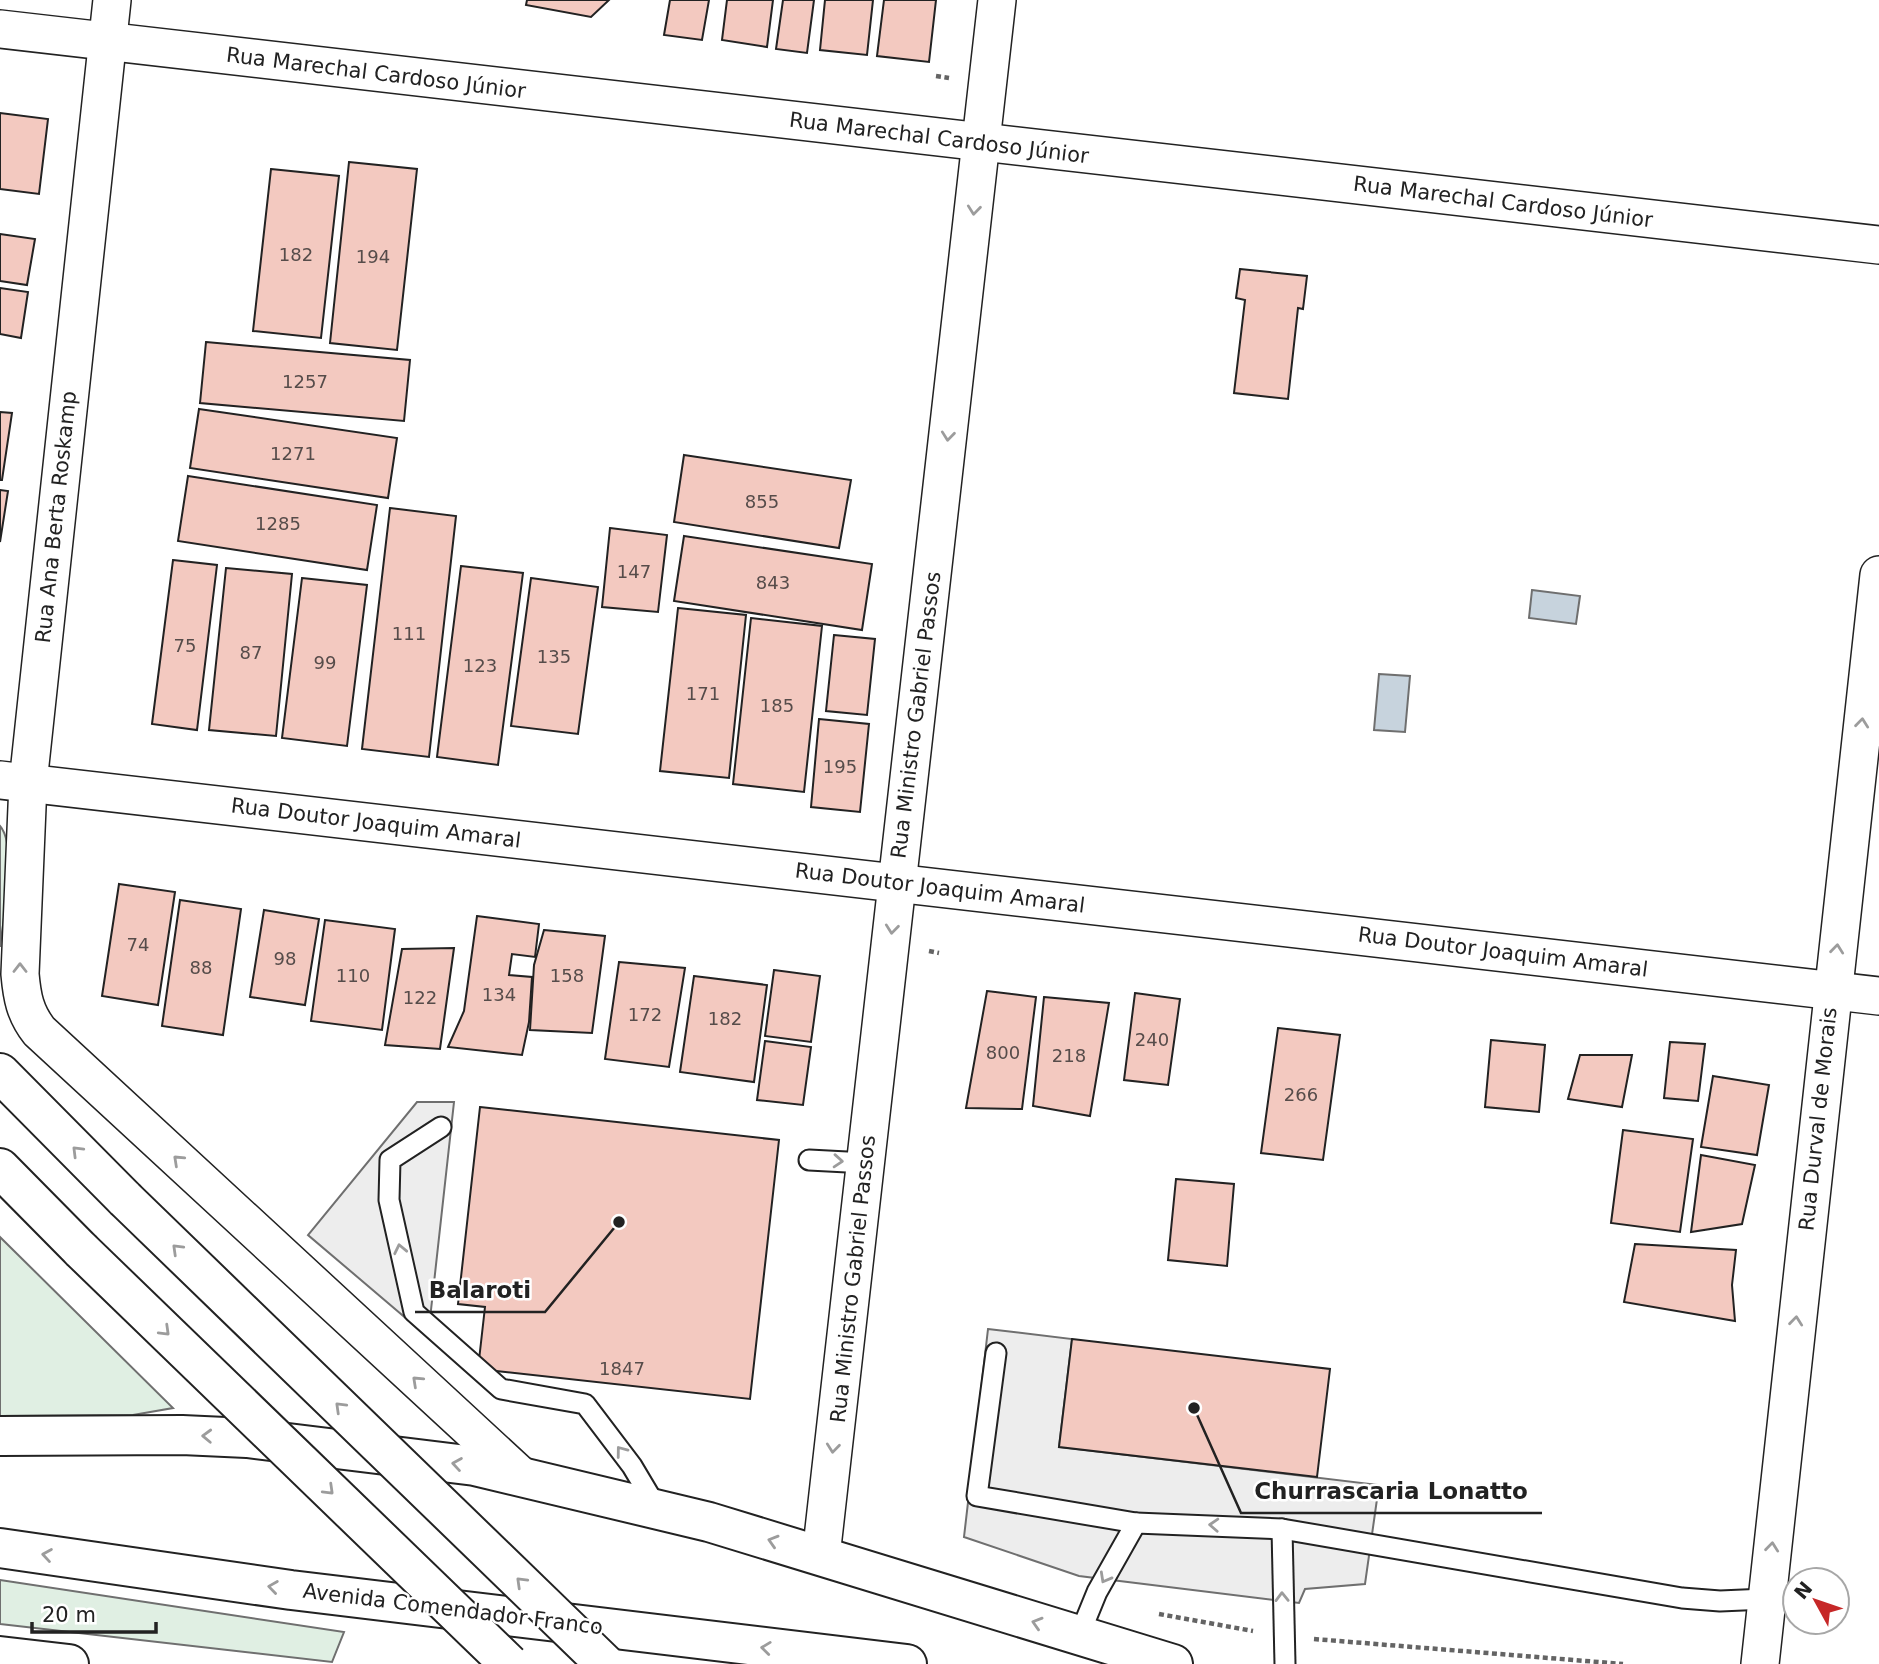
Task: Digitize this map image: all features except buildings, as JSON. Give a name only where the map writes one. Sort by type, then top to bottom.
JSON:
[{"type":"main road","points":[[0,1073],[125,1199],[605,1664]]},
{"type":"main road","points":[[0,1168],[81,1250],[509,1664]]},
{"type":"main road","points":[[0,1436],[183,1435],[247,1438],[415,1457],[522,1477],[709,1522],[821,1556],[1086,1619],[1173,1664]]},
{"type":"main road","name":"Avenida Comendador Franco","points":[[0,1548],[291,1590],[907,1664]]},
{"type":"main road","points":[[0,1656],[69,1664]]},
{"type":"street","name":"Rua Ana Berta Roskamp","points":[[112,0],[14,782],[22,1000],[28,1018],[38,1031],[522,1477]]},
{"type":"street","name":"Rua Ministro Gabriel Passos","points":[[821,1556],[997,0]]},
{"type":"street","name":"Rua Marechal Cardoso Júnior","points":[[0,29],[1879,245]]},
{"type":"street","name":"Rua Durval de Morais","points":[[1760,1664],[1879,575]]},
{"type":"street","name":"Rua Doutor Joaquim Amaral","points":[[14,782],[1879,996]]},
{"type":"lane","points":[[441,1127],[390,1160],[389,1200],[414,1312],[501,1389],[585,1404],[632,1465],[658,1509]]},
{"type":"lane","points":[[809,1160],[866,1163]]},
{"type":"lane","points":[[996,1353],[977,1496],[1136,1523],[1282,1529],[1682,1598],[1720,1601],[1766,1599]]},
{"type":"lane","points":[[1086,1619],[1136,1523]]},
{"type":"lane","points":[[1282,1529],[1285,1664]]},
{"type":"path","points":[[1086,1619],[1623,1664]]},
{"type":"green space","points":[[0,826],[5,836],[9,866],[0,947]]},
{"type":"green space","points":[[0,1237],[173,1408],[133,1415],[0,1416]]},
{"type":"green space","points":[[0,1580],[344,1632],[332,1662],[0,1624]]},
{"type":"shaded area","points":[[1532,590],[1580,596],[1576,624],[1529,618]]},
{"type":"shaded area","points":[[1379,674],[1410,676],[1405,732],[1374,730]]},
{"type":"shaded area","points":[[417,1102],[454,1102],[428,1337],[308,1235]]},
{"type":"shaded area","points":[[988,1329],[1072,1339],[1059,1447],[1379,1485],[1365,1584],[1305,1589],[1299,1603],[1079,1576],[964,1537]]},
{"type":"place","name":"Balaroti","points":[[619,1222]]},
{"type":"place","name":"Churrascaria Lonatto","points":[[1194,1408]]}]
